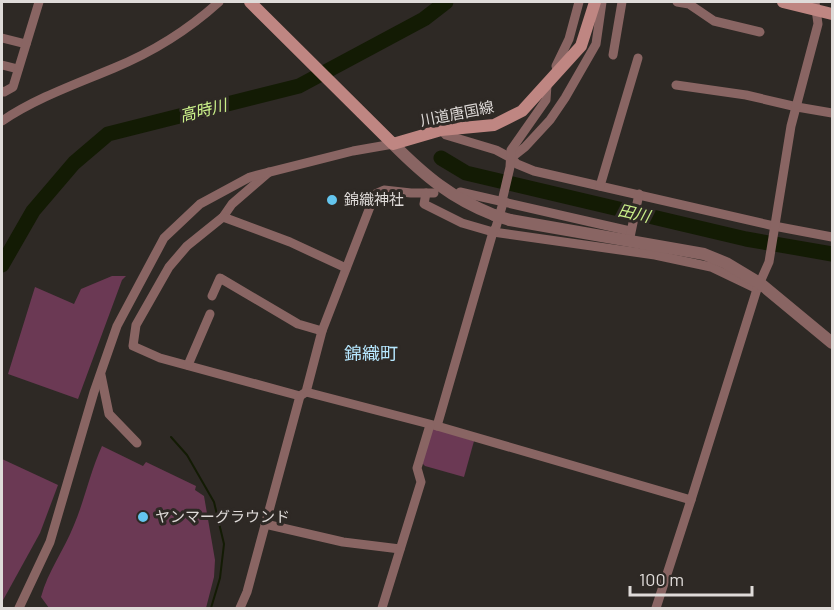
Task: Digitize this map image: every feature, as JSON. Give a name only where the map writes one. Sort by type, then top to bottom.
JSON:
[{"type":"main road","points":[[250,2],[389,140]]},
{"type":"main road","name":"川道唐国線","points":[[389,140],[441,130],[494,125],[522,111],[581,46],[595,2]]},
{"type":"main road","points":[[783,2],[816,6],[832,14]]},
{"type":"street","points":[[2,91],[13,87],[39,2]]},
{"type":"street","points":[[4,117],[141,55],[173,38],[219,2]]},
{"type":"street","points":[[558,73],[556,66],[569,39],[579,2]]},
{"type":"street","points":[[511,162],[544,127],[565,98],[596,44],[602,2]]},
{"type":"street","points":[[613,55],[622,2]]},
{"type":"street","points":[[677,2],[689,4],[714,21],[760,32]]},
{"type":"street","points":[[656,609],[769,262],[791,126],[818,24],[816,6]]},
{"type":"street","points":[[2,38],[26,44]]},
{"type":"street","points":[[600,186],[638,58]]},
{"type":"street","points":[[2,64],[18,69]]},
{"type":"street","points":[[382,609],[421,482],[417,468],[433,426],[503,200],[511,162],[511,150],[546,100],[548,85]]},
{"type":"street","points":[[676,85],[746,95],[832,113]]},
{"type":"street","points":[[441,130],[446,135],[479,144],[511,162],[534,171],[774,228],[832,237]]},
{"type":"street","points":[[19,609],[50,542],[94,392],[117,326],[164,238],[200,204],[250,177],[389,140],[436,184],[470,206],[494,215],[510,220],[630,238],[704,254],[726,263],[832,343]]},
{"type":"street","points":[[269,172],[232,204],[223,217],[187,246],[169,267],[136,325],[133,346],[188,365],[433,426],[691,500]]},
{"type":"street","points":[[240,609],[247,592],[322,331],[375,194],[384,190],[430,193],[424,204],[462,223],[493,232],[630,238]]},
{"type":"street","points":[[460,192],[503,200],[630,238]]},
{"type":"street","points":[[630,238],[638,197]]},
{"type":"street","points":[[223,217],[290,242],[346,268]]},
{"type":"street","points":[[212,296],[220,278],[298,324],[322,331]]},
{"type":"street","points":[[188,365],[210,314]]},
{"type":"street","points":[[101,375],[109,414],[137,442]]},
{"type":"street","points":[[265,524],[343,542],[400,549]]},
{"type":"shaded area","points":[[112,276],[126,276],[122,280],[78,399],[8,374],[35,287],[74,304],[81,289]]},
{"type":"shaded area","points":[[433,428],[474,441],[464,477],[425,466],[422,463]]},
{"type":"shaded area","name":"ヤンマーグラウンド","points":[[102,446],[143,466],[146,462],[196,486],[195,490],[204,496],[215,560],[214,577],[206,608],[49,608],[41,597],[74,525]]},
{"type":"shaded area","points":[[2,459],[58,485],[40,533],[2,602]]},
{"type":"waterway","name":"高時川","points":[[2,265],[33,211],[74,163],[108,134],[299,86],[424,19],[446,2]]},
{"type":"waterway","name":"田川","points":[[441,158],[466,173],[746,239],[832,254]]},
{"type":"waterway","points":[[171,437],[187,455],[214,502],[224,544],[220,578],[211,608]]},
{"type":"place","name":"錦織神社","points":[[332,200]]},
{"type":"place","name":"ヤンマーグラウンド","points":[[143,517]]},
{"type":"district","name":"錦織町","points":[[371,354]]}]
